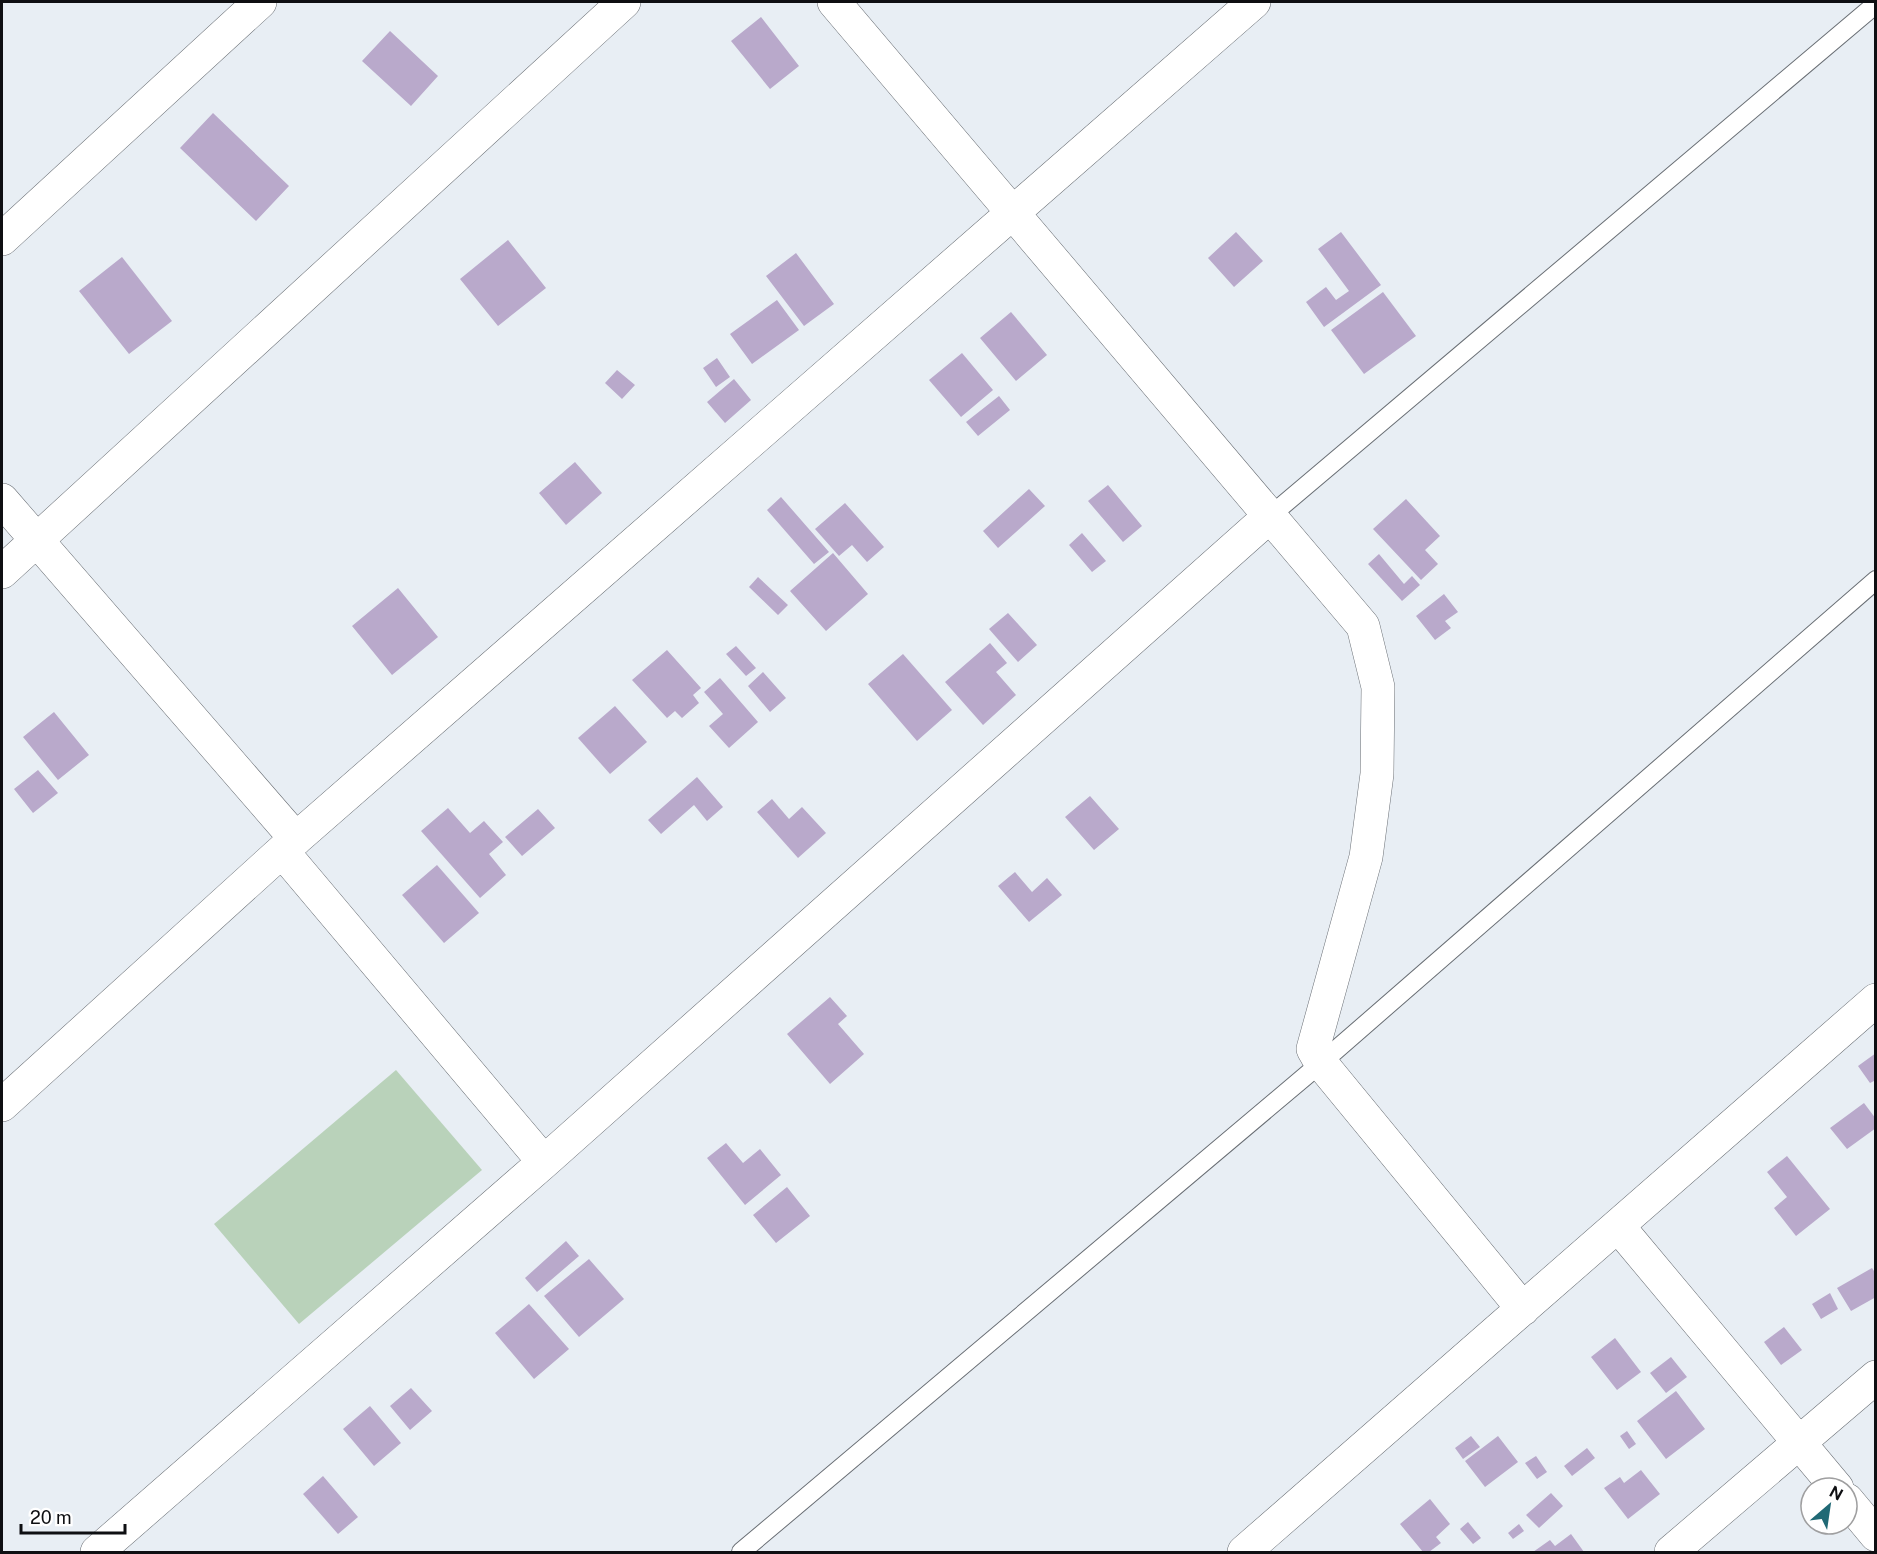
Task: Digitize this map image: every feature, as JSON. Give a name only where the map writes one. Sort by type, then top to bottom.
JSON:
[{"type":"street","points":[[2,239],[260,2]]},
{"type":"street","points":[[2,572],[624,2]]},
{"type":"street","points":[[834,2],[1363,626],[1378,687],[1377,774],[1366,857],[1313,1050],[1321,1063],[1523,1309]]},
{"type":"street","points":[[2,1105],[289,845],[1254,2]]},
{"type":"street","points":[[2,500],[289,845],[544,1162]]},
{"type":"street","points":[[97,1552],[544,1162],[1270,516]]},
{"type":"street","points":[[1244,1552],[1875,1000]]},
{"type":"street","points":[[1618,1226],[1827,1476]]},
{"type":"street","points":[[1671,1552],[1875,1377]]},
{"type":"street","points":[[1859,1515],[1875,1535]]},
{"type":"lane","points":[[1270,516],[1875,4]]},
{"type":"lane","points":[[741,1552],[1321,1063],[1875,580]]},
{"type":"green space","points":[[396,1070],[482,1170],[299,1324],[214,1224]]},
{"type":"building","points":[[761,17],[799,66],[770,89],[731,41]]},
{"type":"building","points":[[390,31],[438,76],[411,106],[362,61]]},
{"type":"building","points":[[213,113],[289,186],[256,221],[180,148]]},
{"type":"building","points":[[1236,232],[1263,261],[1234,287],[1208,258]]},
{"type":"building","points":[[1341,232],[1381,285],[1324,327],[1306,302],[1326,287],[1336,300],[1349,291],[1318,249]]},
{"type":"building","points":[[508,240],[546,288],[498,326],[460,279]]},
{"type":"building","points":[[796,253],[834,304],[804,326],[766,276]]},
{"type":"building","points":[[122,257],[172,321],[129,354],[79,291]]},
{"type":"building","points":[[1383,292],[1416,336],[1364,374],[1331,330]]},
{"type":"building","points":[[777,300],[799,330],[752,364],[730,334]]},
{"type":"building","points":[[1011,312],[1047,355],[1016,381],[980,338]]},
{"type":"building","points":[[962,353],[993,390],[961,417],[929,380]]},
{"type":"building","points":[[717,358],[730,377],[716,387],[703,368]]},
{"type":"building","points":[[617,370],[635,385],[622,399],[605,383]]},
{"type":"building","points":[[734,379],[751,400],[725,423],[707,402]]},
{"type":"building","points":[[999,396],[1010,410],[978,436],[966,422]]},
{"type":"building","points":[[575,462],[602,493],[566,525],[539,493]]},
{"type":"building","points":[[1108,485],[1142,526],[1123,542],[1088,501]]},
{"type":"building","points":[[1029,489],[1045,506],[998,548],[983,531]]},
{"type":"building","points":[[781,497],[829,552],[814,564],[767,510]]},
{"type":"building","points":[[1406,499],[1440,536],[1425,550],[1438,564],[1421,580],[1373,529]]},
{"type":"building","points":[[845,503],[884,547],[867,562],[852,545],[839,556],[815,529]]},
{"type":"building","points":[[1082,533],[1106,561],[1092,572],[1069,545]]},
{"type":"building","points":[[833,553],[868,594],[826,631],[790,591]]},
{"type":"building","points":[[1379,554],[1404,584],[1412,576],[1420,585],[1402,601],[1368,564]]},
{"type":"building","points":[[758,577],[788,605],[778,615],[749,587]]},
{"type":"building","points":[[398,588],[438,637],[392,675],[352,626]]},
{"type":"building","points":[[1444,594],[1458,612],[1445,621],[1451,628],[1435,640],[1416,616]]},
{"type":"building","points":[[1008,613],[1037,645],[1018,662],[989,629]]},
{"type":"building","points":[[990,643],[1007,663],[996,672],[1016,695],[983,725],[945,682]]},
{"type":"building","points":[[736,646],[756,668],[746,676],[726,654]]},
{"type":"building","points":[[667,650],[701,688],[693,695],[699,703],[682,718],[675,711],[667,718],[632,680]]},
{"type":"building","points":[[903,654],[952,710],[917,741],[868,684]]},
{"type":"building","points":[[763,672],[786,698],[770,712],[748,686]]},
{"type":"building","points":[[720,678],[758,722],[729,748],[709,726],[723,714],[704,692]]},
{"type":"building","points":[[615,706],[647,742],[610,774],[578,738]]},
{"type":"building","points":[[54,712],[89,755],[58,780],[23,737]]},
{"type":"building","points":[[38,770],[58,793],[33,813],[14,789]]},
{"type":"building","points":[[697,777],[723,807],[707,821],[694,805],[661,834],[648,820]]},
{"type":"building","points":[[1090,796],[1119,829],[1094,850],[1065,817]]},
{"type":"building","points":[[772,799],[789,819],[802,807],[826,833],[798,858],[757,812]]},
{"type":"building","points":[[448,808],[470,833],[484,821],[503,842],[489,854],[506,875],[480,898],[421,831]]},
{"type":"building","points":[[538,809],[555,828],[522,856],[505,837]]},
{"type":"building","points":[[437,865],[479,913],[444,943],[402,895]]},
{"type":"building","points":[[1015,872],[1032,892],[1047,878],[1062,895],[1029,922],[998,886]]},
{"type":"building","points":[[830,997],[847,1016],[838,1024],[864,1054],[830,1084],[787,1034]]},
{"type":"building","points":[[1876,1053],[1876,1080],[1870,1083],[1858,1066]]},
{"type":"building","points":[[1864,1103],[1876,1119],[1876,1128],[1847,1149],[1830,1128]]},
{"type":"building","points":[[726,1143],[743,1163],[760,1149],[781,1175],[745,1205],[707,1158]]},
{"type":"building","points":[[1787,1156],[1830,1209],[1796,1236],[1774,1208],[1787,1197],[1767,1172]]},
{"type":"building","points":[[787,1187],[810,1216],[776,1243],[753,1215]]},
{"type":"building","points":[[566,1241],[579,1256],[537,1292],[525,1278]]},
{"type":"building","points":[[589,1259],[624,1299],[579,1337],[544,1296]]},
{"type":"building","points":[[1872,1268],[1876,1274],[1876,1297],[1851,1311],[1837,1288]]},
{"type":"building","points":[[1830,1293],[1838,1309],[1821,1319],[1812,1304]]},
{"type":"building","points":[[529,1304],[569,1349],[534,1379],[495,1333]]},
{"type":"building","points":[[1784,1327],[1802,1350],[1781,1365],[1764,1342]]},
{"type":"building","points":[[1615,1338],[1641,1372],[1617,1390],[1591,1357]]},
{"type":"building","points":[[1671,1357],[1687,1377],[1666,1393],[1650,1373]]},
{"type":"building","points":[[411,1388],[432,1411],[410,1430],[390,1406]]},
{"type":"building","points":[[1676,1391],[1705,1429],[1666,1459],[1637,1421]]},
{"type":"building","points":[[370,1406],[401,1443],[374,1466],[343,1429]]},
{"type":"building","points":[[1627,1431],[1636,1444],[1629,1449],[1620,1436]]},
{"type":"building","points":[[1471,1436],[1480,1447],[1463,1459],[1455,1448]]},
{"type":"building","points":[[1498,1436],[1518,1462],[1485,1487],[1465,1461]]},
{"type":"building","points":[[1587,1448],[1595,1458],[1572,1476],[1564,1466]]},
{"type":"building","points":[[1536,1456],[1547,1472],[1537,1479],[1525,1463]]},
{"type":"building","points":[[1641,1470],[1660,1494],[1628,1519],[1604,1488],[1620,1477],[1624,1483]]},
{"type":"building","points":[[323,1476],[358,1517],[338,1534],[303,1494]]},
{"type":"building","points":[[1551,1493],[1563,1506],[1539,1528],[1526,1515]]},
{"type":"building","points":[[1430,1499],[1450,1524],[1436,1537],[1441,1543],[1429,1552],[1423,1552],[1400,1524]]},
{"type":"building","points":[[1468,1522],[1481,1538],[1473,1544],[1460,1529]]},
{"type":"building","points":[[1519,1524],[1524,1531],[1513,1539],[1508,1533]]},
{"type":"building","points":[[1571,1534],[1584,1552],[1533,1552],[1550,1540],[1555,1546]]}]
